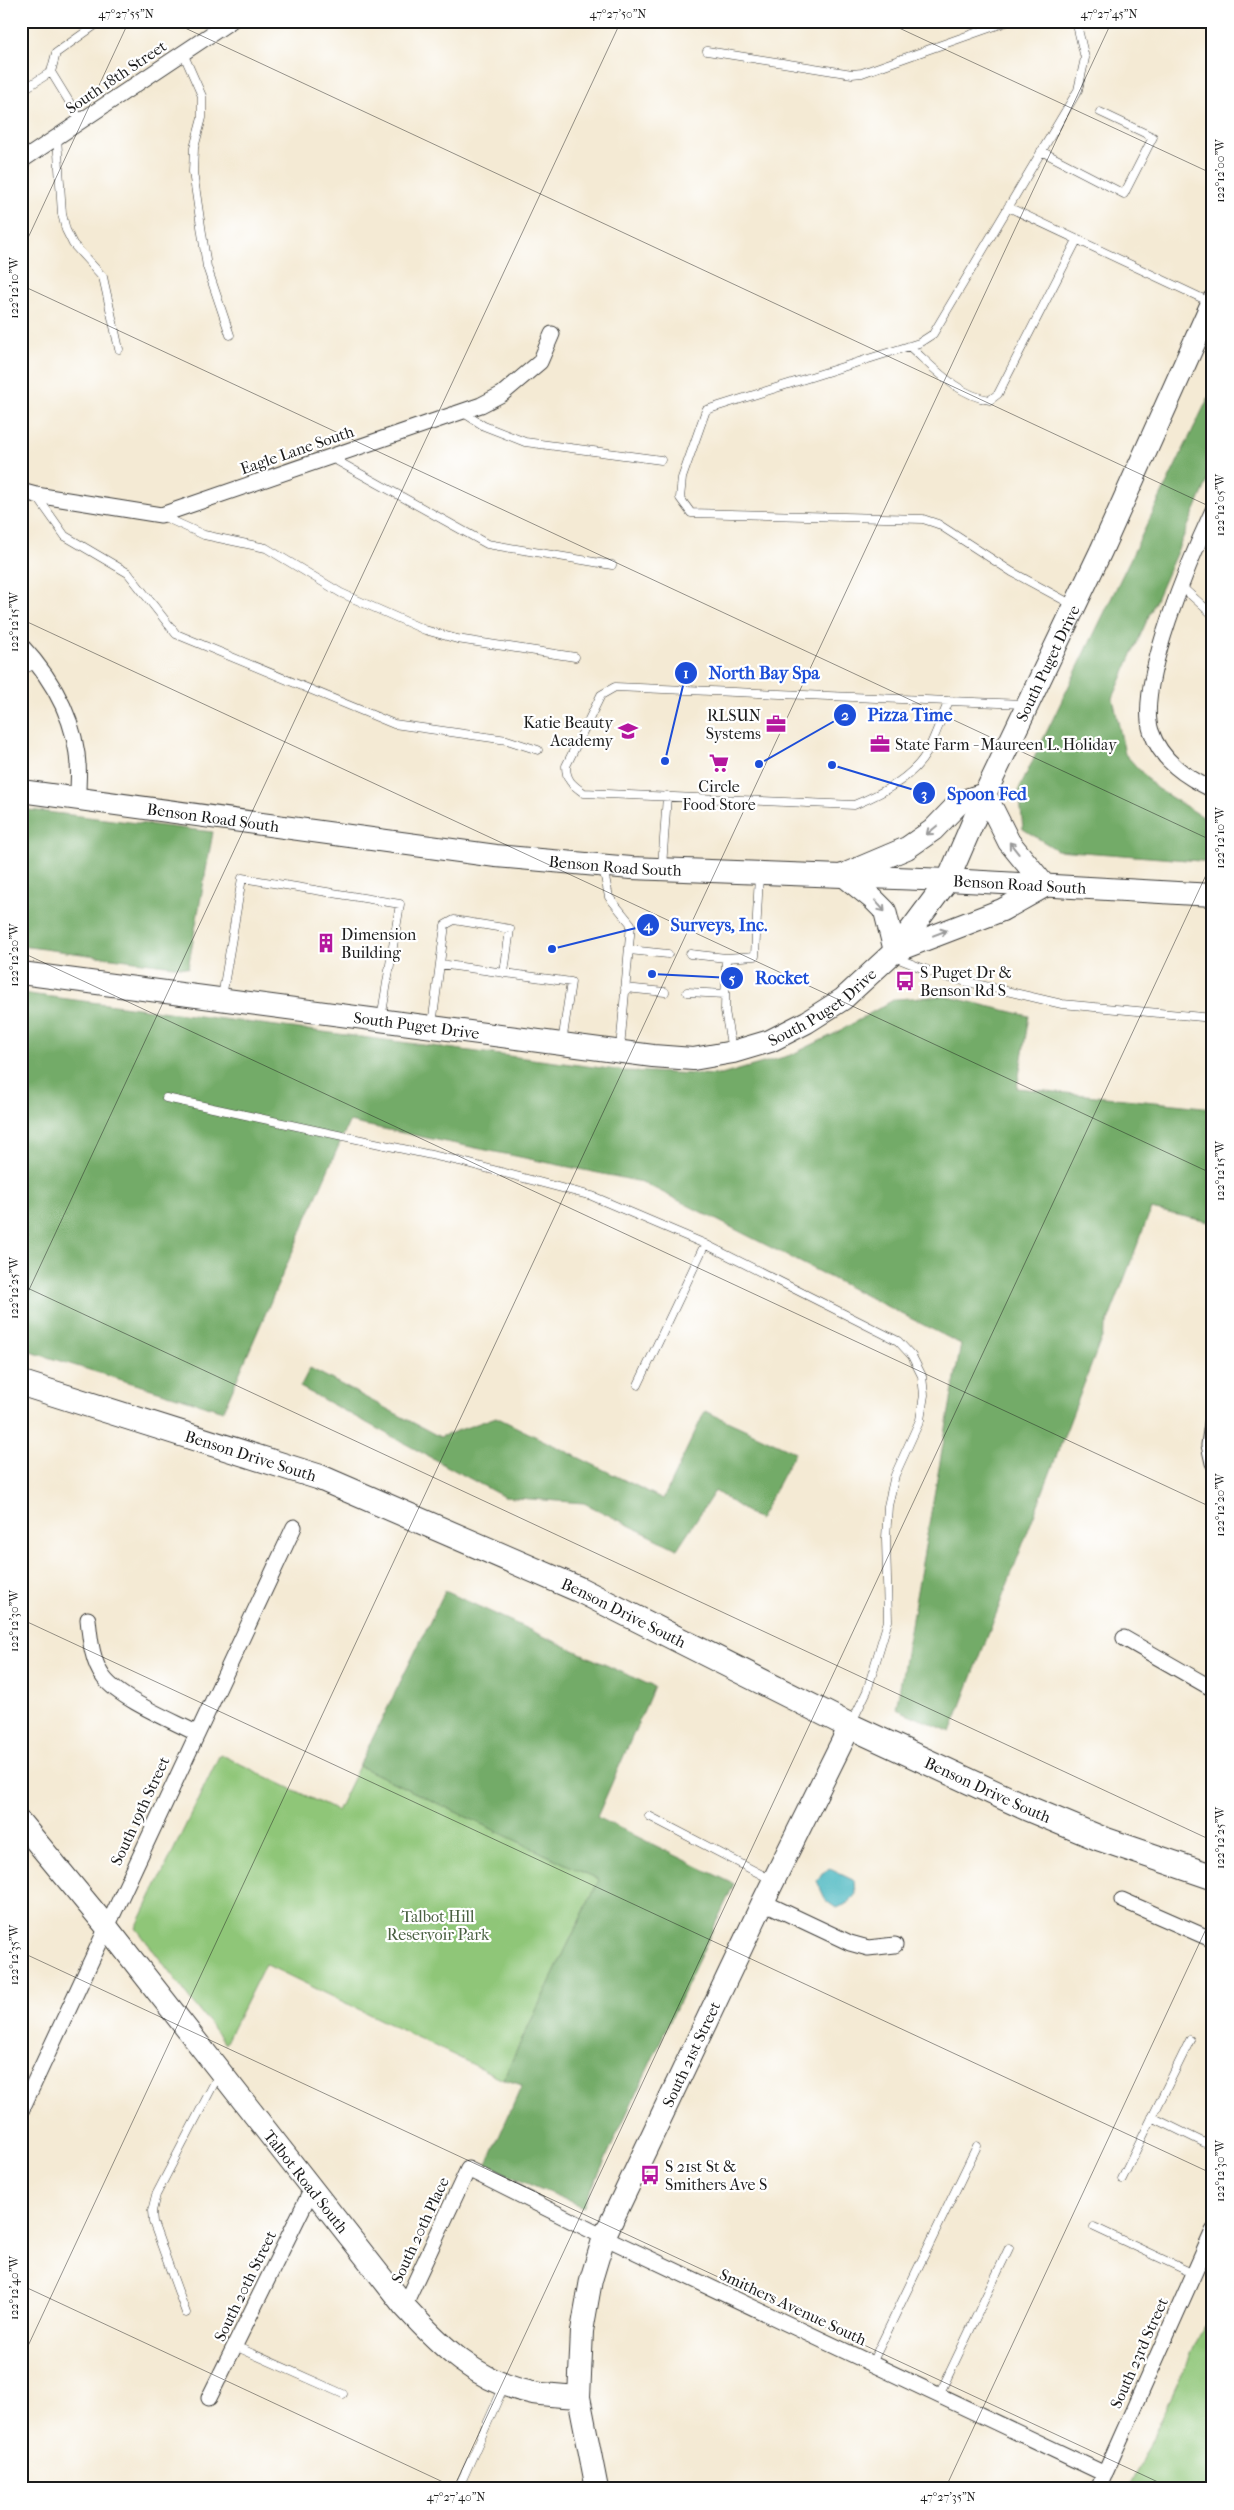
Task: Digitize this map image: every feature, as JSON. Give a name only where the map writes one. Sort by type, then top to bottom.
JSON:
[{"type":"main road","name":"Benson Drive South","points":[[21,1383],[319,1477],[578,1590],[850,1726],[1027,1808],[1099,1838],[1213,1877]]},
{"type":"street","name":"South 18th Street","points":[[21,161],[231,21]]},
{"type":"street","name":"South Puget Drive","points":[[21,973],[619,1052],[693,1059],[733,1052],[770,1041],[807,1022],[843,999],[892,953],[948,880],[985,794],[1074,606],[1212,302]]},
{"type":"street","name":"Eagle Lane South","points":[[21,491],[161,515],[462,412],[502,394],[540,362],[552,334]]},
{"type":"street","points":[[1213,510],[1163,637],[1149,690],[1151,731],[1168,762],[1195,781],[1213,790]]},
{"type":"street","points":[[21,646],[38,663],[54,686],[76,740],[79,779],[76,798]]},
{"type":"street","name":"Benson Road South","points":[[21,790],[496,856],[662,869],[843,875],[1213,895]]},
{"type":"street","points":[[985,794],[1009,842],[1044,886],[1002,910],[892,953],[885,911],[843,875],[907,848],[933,830],[960,802],[985,794]]},
{"type":"street","points":[[1213,1416],[1209,1446],[1213,1462]]},
{"type":"street","name":"South 19th Street","points":[[21,2111],[196,1733],[294,1527]]},
{"type":"street","points":[[88,1619],[94,1654],[104,1678],[117,1691],[196,1733]]},
{"type":"street","points":[[1124,1638],[1213,1689]]},
{"type":"street","name":"South 21st Street","points":[[579,2397],[582,2331],[591,2280],[604,2236],[763,1902],[850,1726]]},
{"type":"street","name":"Talbot Road South","points":[[21,1823],[106,1926],[404,2306],[443,2348],[472,2369],[505,2384],[532,2393],[579,2397]]},
{"type":"street","points":[[1122,1900],[1213,1940]]},
{"type":"street","points":[[763,1902],[850,1944],[868,1948],[895,1945]]},
{"type":"street","name":"Smithers Avenue South","points":[[468,2169],[604,2236],[1105,2474]]},
{"type":"street","name":"South 20th Place","points":[[404,2306],[468,2169]]},
{"type":"street","name":"South 20th Street","points":[[209,2398],[312,2188]]},
{"type":"street","name":"South 23rd Street","points":[[1098,2489],[1213,2231]]},
{"type":"street","points":[[579,2397],[597,2489]]},
{"type":"lane","points":[[707,51],[852,74],[862,73],[1010,21]]},
{"type":"lane","points":[[1074,606],[1012,572],[938,524],[923,519],[690,513],[680,498],[682,478],[706,410],[919,343],[932,334],[1078,90],[1085,58],[1076,21]]},
{"type":"lane","points":[[21,91],[51,72],[56,53],[94,26]]},
{"type":"lane","points":[[183,53],[202,96],[202,118],[194,148],[193,172],[207,267],[230,335]]},
{"type":"lane","points":[[51,72],[81,121]]},
{"type":"lane","points":[[1041,151],[1124,194],[1153,137],[1100,112]]},
{"type":"lane","points":[[57,137],[62,214],[66,230],[73,244],[102,278],[119,349]]},
{"type":"lane","points":[[1008,207],[1212,302]]},
{"type":"lane","points":[[909,346],[961,390],[980,399],[990,400],[998,394],[1077,240]]},
{"type":"lane","points":[[462,412],[484,426],[525,442],[661,460]]},
{"type":"lane","points":[[332,458],[487,544],[612,565]]},
{"type":"lane","points":[[36,495],[65,536],[128,573],[176,634],[394,724],[507,740],[538,750]]},
{"type":"lane","points":[[161,515],[204,535],[266,548],[341,593],[425,630],[458,640],[575,657]]},
{"type":"lane","points":[[1182,587],[1213,615]]},
{"type":"lane","points":[[21,671],[38,663]]},
{"type":"lane","points":[[949,701],[926,755],[913,769],[893,785],[854,805],[584,792],[571,784],[566,775],[566,766],[601,695],[615,687],[1028,704]]},
{"type":"lane","points":[[662,869],[668,796]]},
{"type":"lane","points":[[602,865],[609,897],[631,924],[619,1052]]},
{"type":"lane","points":[[690,954],[726,958],[754,956],[760,872]]},
{"type":"lane","points":[[222,999],[242,878],[400,904],[381,1020]]},
{"type":"lane","points":[[432,1027],[445,925],[454,920],[510,929],[504,973]]},
{"type":"lane","points":[[629,950],[668,954]]},
{"type":"lane","points":[[892,953],[942,976],[1062,1004],[1213,1018]]},
{"type":"lane","points":[[726,958],[724,1012],[733,1052]]},
{"type":"lane","points":[[440,964],[570,982],[562,1044]]},
{"type":"lane","points":[[625,988],[665,992]]},
{"type":"lane","points":[[687,992],[725,994]]},
{"type":"lane","points":[[166,1098],[459,1161],[592,1196],[705,1244],[898,1341],[912,1356],[922,1376],[924,1395],[920,1420],[895,1475],[888,1506],[886,1538],[888,1621],[868,1691],[850,1726]]},
{"type":"lane","points":[[638,1385],[705,1244]]},
{"type":"lane","points":[[649,1816],[774,1880]]},
{"type":"lane","points":[[1122,2179],[1190,2040]]},
{"type":"lane","points":[[186,2313],[153,2222],[152,2211],[156,2195],[220,2071]]},
{"type":"lane","points":[[1152,2117],[1213,2147]]},
{"type":"lane","points":[[872,2363],[977,2146]]},
{"type":"lane","points":[[1094,2227],[1194,2274]]},
{"type":"lane","points":[[939,2395],[1009,2248]]},
{"type":"lane","points":[[235,2346],[343,2394]]},
{"type":"lane","points":[[458,2489],[505,2384]]},
{"type":"green space","points":[[1213,388],[1213,469],[1113,698],[1125,754],[1156,788],[1213,823],[1213,862],[1057,850],[1023,829],[1019,789]]},
{"type":"green space","points":[[21,809],[213,832],[188,968],[21,946]]},
{"type":"green space","points":[[21,993],[625,1071],[721,1075],[791,1055],[836,1033],[895,999],[945,996],[1029,1016],[1017,1088],[1213,1108],[1213,1223],[1151,1209],[951,1732],[896,1709],[961,1344],[642,1182],[349,1122],[223,1411],[21,1349]]},
{"type":"green space","points":[[310,1368],[440,1437],[496,1417],[663,1499],[705,1411],[795,1452],[759,1520],[715,1491],[677,1549],[584,1503],[504,1497],[300,1387]]},
{"type":"green space","points":[[445,1591],[654,1687],[597,1817],[734,1884],[583,2207],[486,2166],[522,2085],[503,2079],[599,1880],[359,1766]]},
{"type":"green space","name":"Talbot Hill Reservoir Park","points":[[220,1754],[337,1811],[359,1766],[599,1880],[503,2079],[265,1964],[225,2044],[136,1928]]},
{"type":"green space","points":[[1213,2306],[1213,2489],[1129,2489]]},
{"type":"water","points":[[830,1869],[855,1881],[856,1894],[847,1904],[836,1908],[826,1901],[817,1881],[822,1873]]},
{"type":"place","name":"RLSUN Systems","points":[[776,724]]},
{"type":"place","name":"Katie Beauty Academy","points":[[628,731]]},
{"type":"place","name":"State Farm - Maureen L. Holiday","points":[[880,744]]},
{"type":"place","name":"North Bay Spa","points":[[665,761]]},
{"type":"place","name":"Circle Food Store","points":[[719,763]]},
{"type":"place","name":"Pizza Time","points":[[759,764]]},
{"type":"place","name":"Spoon Fed","points":[[832,765]]},
{"type":"place","name":"Dimension Building","points":[[326,943]]},
{"type":"place","name":"Surveys, Inc.","points":[[552,949]]},
{"type":"place","name":"Rocket","points":[[652,974]]},
{"type":"place","name":"S Puget Dr & Benson Rd S","points":[[905,981]]},
{"type":"place","name":"S 21st St & Smithers Ave S","points":[[650,2175]]}]
